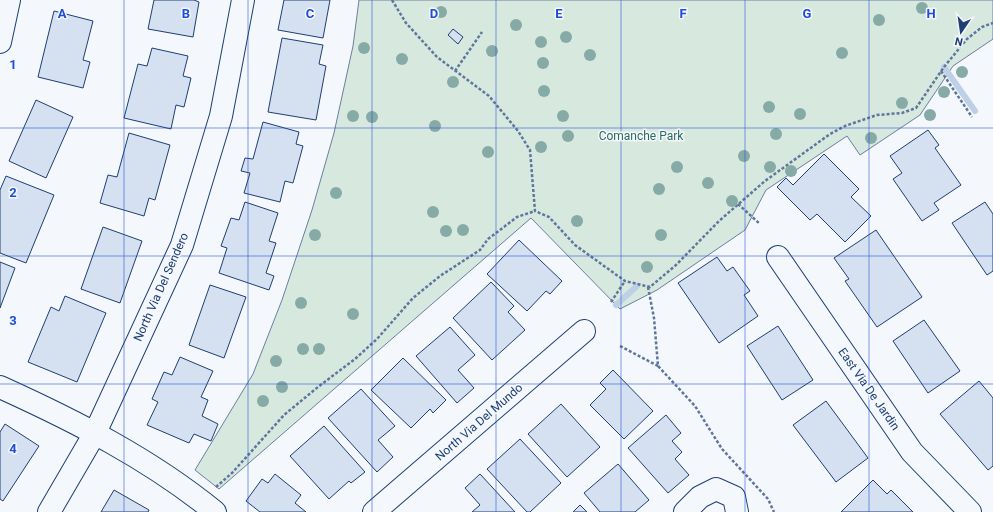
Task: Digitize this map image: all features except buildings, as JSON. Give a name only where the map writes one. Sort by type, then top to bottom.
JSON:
[{"type":"street","points":[[0,42],[9,0]]},
{"type":"street","name":"North Via Del Sendero","points":[[48,512],[95,433],[182,245],[221,116],[243,0]]},
{"type":"street","name":"East Via De Jardin","points":[[778,257],[912,452],[970,512]]},
{"type":"street","name":"North Via Del Mundo","points":[[374,512],[584,331]]},
{"type":"street","points":[[0,387],[53,411],[95,433],[166,476],[215,512]]},
{"type":"street","points":[[685,512],[700,497],[716,489],[734,497],[737,512]]},
{"type":"path","points":[[392,0],[406,23],[437,57],[489,96],[518,131],[530,150],[535,211]]},
{"type":"path","points":[[215,488],[232,473],[284,415],[355,359],[377,339],[413,298],[440,276],[480,250],[488,239],[517,217],[535,211],[549,217],[575,245],[626,281],[650,287],[676,265],[719,221],[765,181],[835,131],[877,115],[902,113],[916,108],[941,71],[967,39],[982,27],[993,23]]},
{"type":"path","points":[[455,71],[482,32]]},
{"type":"path","points":[[941,71],[972,117]]},
{"type":"path","points":[[738,204],[760,224]]},
{"type":"path","points":[[610,302],[626,281]]},
{"type":"path","points":[[648,286],[654,318],[658,366]]},
{"type":"path","points":[[620,346],[658,366],[695,406],[722,449],[768,499],[774,512]]},
{"type":"green space","name":"Comanche Park","points":[[359,0],[993,0],[993,39],[953,66],[920,115],[860,155],[847,136],[766,190],[745,230],[657,290],[620,309],[531,218],[219,489],[195,470],[253,374],[282,300],[312,210],[334,133],[353,46]]},
{"type":"waterway","points":[[944,67],[975,111]]},
{"type":"waterway","points":[[616,305],[637,286]]}]
